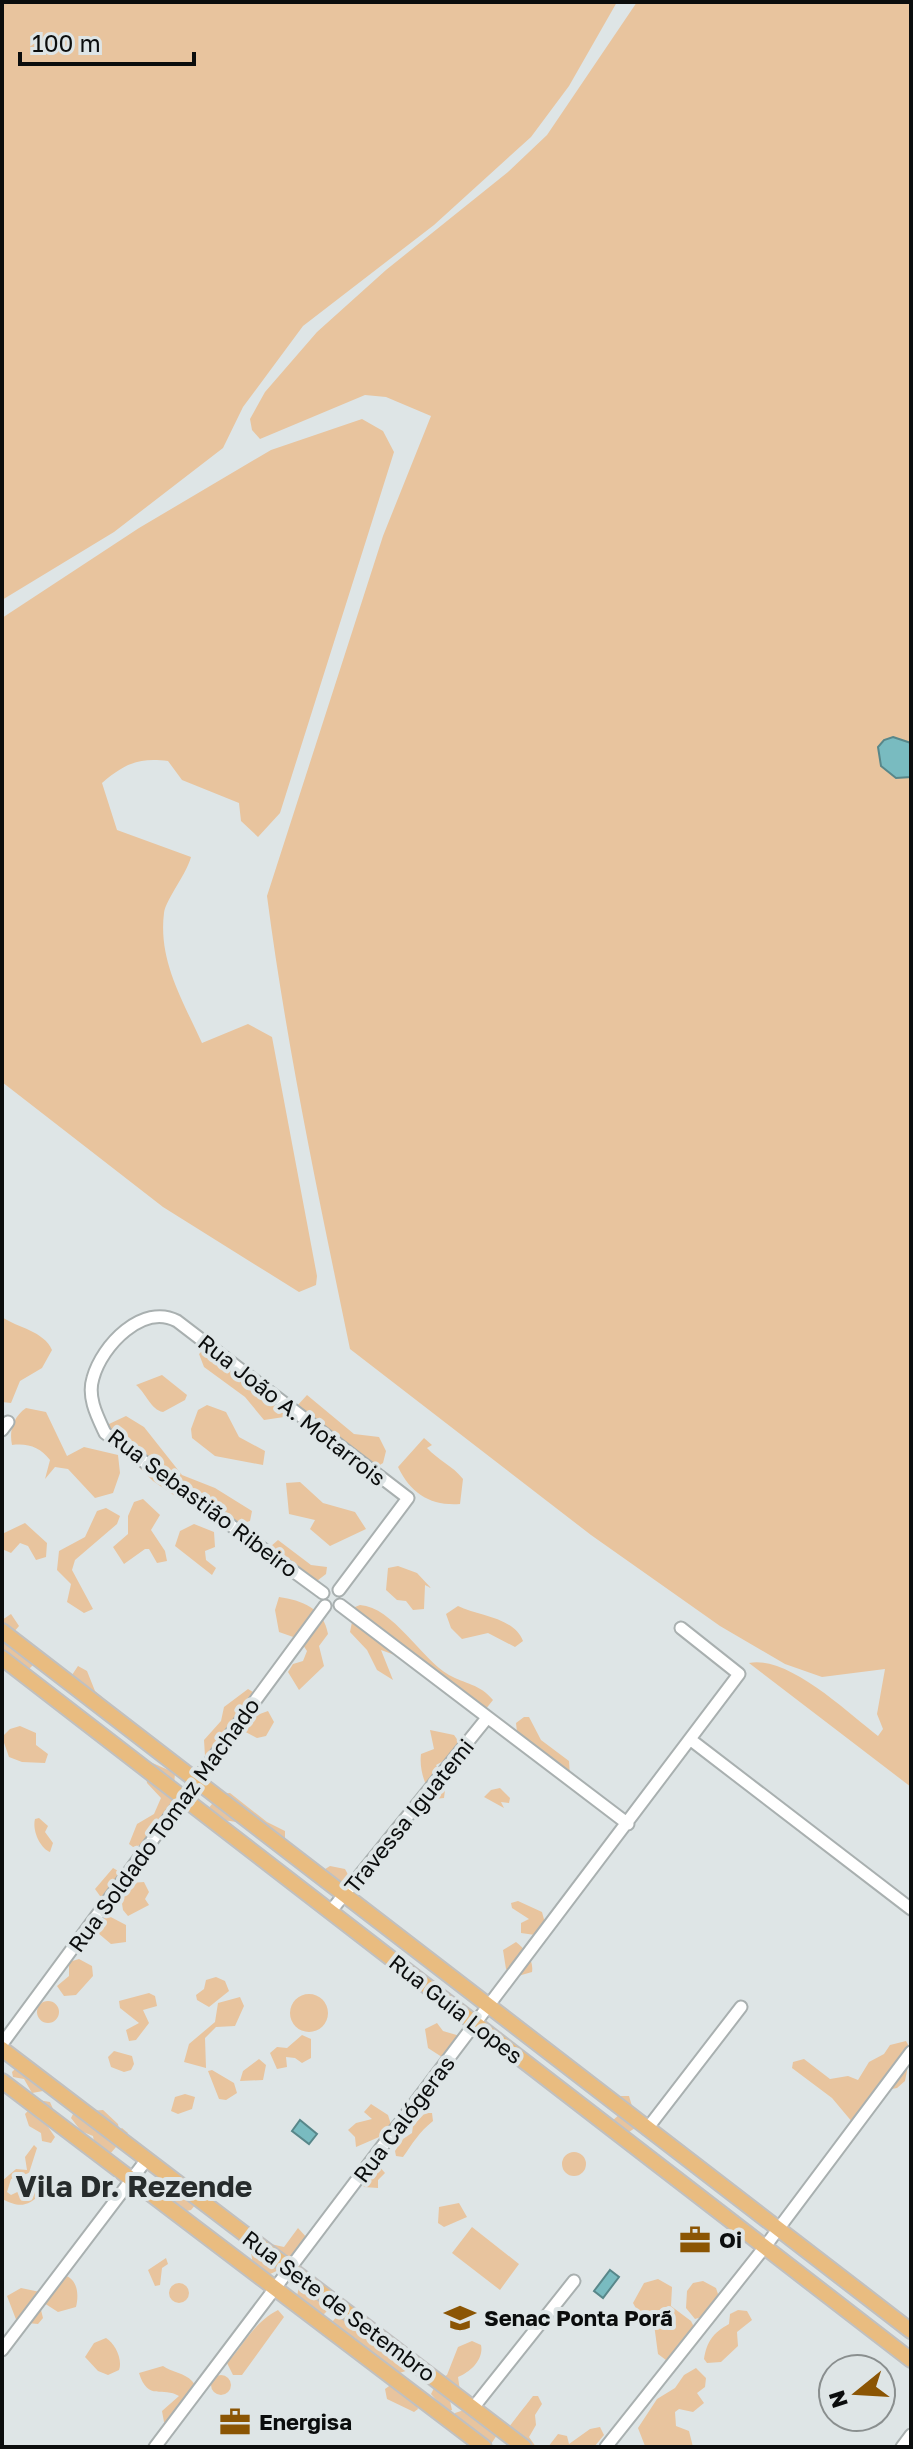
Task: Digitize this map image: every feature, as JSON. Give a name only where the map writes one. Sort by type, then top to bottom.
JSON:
[{"type":"main road","name":"Rua Guia Lopes","points":[[2,1631],[777,2231],[911,2331]]},
{"type":"main road","name":"Rua Guia Lopes","points":[[2,1658],[911,2360]]},
{"type":"main road","name":"Rua Sete de Setembro","points":[[2,2046],[524,2447]]},
{"type":"main road","name":"Rua Sete de Setembro","points":[[2,2081],[484,2447]]},
{"type":"main road","points":[[414,2396],[430,2375]]},
{"type":"street","name":"Rua Sebastião Ribeiro","points":[[177,1321],[158,1314],[142,1318],[113,1343],[92,1378],[93,1408],[105,1433],[324,1599]]},
{"type":"street","name":"Rua João A. Motarrois","points":[[177,1321],[408,1498],[339,1590]]},
{"type":"street","points":[[340,1605],[339,1590],[329,1588],[324,1599],[340,1605],[628,1824]]},
{"type":"street","name":"Rua Soldado Tomaz Machado","points":[[2,2046],[197,1783],[324,1599]]},
{"type":"street","name":"Rua Calógeras","points":[[155,2447],[739,1674],[681,1628]]},
{"type":"street","name":"Travessa Iguatemi","points":[[330,1912],[487,1718]]},
{"type":"street","points":[[691,1740],[911,1909]]},
{"type":"street","points":[[647,2129],[741,2007]]},
{"type":"street","points":[[606,2447],[764,2248],[911,2052]]},
{"type":"street","points":[[2,2350],[147,2159]]},
{"type":"street","points":[[473,2408],[574,2281]]},
{"type":"street","points":[[902,2447],[911,2435]]},
{"type":"shaded area","points":[[2,2],[617,2],[569,86],[531,137],[434,225],[303,326],[243,407],[223,448],[114,532],[2,600]]},
{"type":"shaded area","points":[[637,2],[911,2],[911,1787],[749,1663],[765,1663],[799,1677],[878,1736],[883,1729],[877,1714],[885,1669],[822,1677],[785,1664],[720,1626],[591,1535],[350,1349],[304,1124],[275,953],[267,896],[383,536],[431,416],[386,397],[365,395],[260,439],[252,430],[250,419],[265,392],[317,332],[386,270],[508,172],[547,135]]},
{"type":"shaded area","points":[[362,419],[383,431],[394,452],[280,813],[258,837],[241,821],[239,803],[182,780],[168,761],[132,763],[102,783],[117,830],[191,857],[166,907],[163,931],[168,964],[202,1043],[248,1024],[272,1037],[317,1276],[316,1285],[299,1292],[163,1207],[2,1082],[2,618],[139,528],[271,450]]},
{"type":"shaded area","points":[[2,1317],[37,1334],[52,1350],[42,1368],[20,1381],[11,1403],[2,1402]]},
{"type":"shaded area","points":[[209,1344],[282,1408],[284,1417],[264,1420],[245,1397],[204,1367],[199,1354]]},
{"type":"shaded area","points":[[162,1375],[187,1395],[185,1400],[163,1412],[155,1408],[136,1385]]},
{"type":"shaded area","points":[[307,1395],[354,1434],[379,1437],[386,1451],[383,1463],[375,1468],[297,1406]]},
{"type":"shaded area","points":[[207,1405],[226,1412],[239,1437],[265,1451],[263,1465],[215,1456],[192,1438],[191,1429],[198,1410]]},
{"type":"shaded area","points":[[26,1408],[46,1412],[67,1456],[84,1447],[118,1455],[120,1473],[113,1493],[95,1498],[68,1469],[55,1467],[45,1479],[50,1460],[33,1447],[12,1445],[13,1425]]},
{"type":"shaded area","points":[[126,1416],[144,1427],[182,1475],[215,1488],[252,1511],[250,1521],[231,1527],[212,1521],[153,1481],[105,1433],[109,1424]]},
{"type":"shaded area","points":[[424,1438],[432,1445],[427,1448],[463,1479],[460,1504],[440,1503],[423,1496],[409,1484],[398,1467]]},
{"type":"shaded area","points":[[300,1482],[323,1503],[355,1512],[366,1529],[330,1546],[310,1529],[315,1520],[289,1514],[286,1483]]},
{"type":"shaded area","points":[[143,1499],[160,1515],[151,1530],[165,1551],[167,1561],[157,1563],[149,1549],[145,1549],[124,1564],[113,1547],[128,1534],[128,1516],[134,1502]]},
{"type":"shaded area","points":[[106,1508],[120,1516],[117,1524],[75,1560],[72,1570],[93,1609],[84,1613],[67,1602],[71,1584],[57,1570],[59,1551],[85,1537],[97,1511]]},
{"type":"shaded area","points":[[25,1523],[47,1543],[46,1557],[36,1560],[28,1546],[20,1543],[11,1553],[2,1549],[2,1534]]},
{"type":"shaded area","points":[[194,1524],[214,1532],[215,1547],[205,1551],[206,1560],[216,1568],[212,1575],[175,1546],[180,1531]]},
{"type":"shaded area","points":[[278,1540],[311,1565],[327,1567],[326,1574],[313,1584],[269,1561],[263,1553]]},
{"type":"shaded area","points":[[398,1566],[417,1573],[431,1588],[425,1585],[424,1609],[413,1610],[406,1601],[397,1600],[386,1590],[388,1568]]},
{"type":"shaded area","points":[[279,1597],[311,1607],[322,1618],[328,1634],[319,1646],[324,1666],[299,1690],[288,1672],[293,1664],[303,1661],[307,1651],[299,1639],[279,1632],[275,1610]]},
{"type":"shaded area","points":[[360,1605],[384,1615],[449,1675],[478,1687],[488,1695],[493,1700],[481,1715],[471,1714],[460,1699],[403,1658],[381,1650],[393,1680],[377,1670],[367,1650],[350,1632],[355,1607]]},
{"type":"shaded area","points":[[458,1606],[504,1622],[523,1641],[515,1647],[488,1633],[462,1639],[451,1628],[446,1614]]},
{"type":"shaded area","points":[[11,1614],[19,1626],[13,1633],[34,1664],[26,1672],[2,1657],[2,1620]]},
{"type":"shaded area","points":[[78,1666],[87,1671],[95,1691],[116,1709],[113,1716],[68,1681]]},
{"type":"shaded area","points":[[248,1689],[253,1692],[257,1715],[268,1711],[274,1722],[266,1736],[257,1738],[236,1727],[226,1738],[223,1761],[214,1762],[205,1756],[204,1740],[221,1721],[224,1707]]},
{"type":"shaded area","points":[[529,1717],[541,1740],[569,1761],[570,1776],[517,1732],[516,1723]]},
{"type":"shaded area","points":[[20,1726],[36,1733],[36,1745],[48,1754],[45,1763],[22,1762],[9,1757],[2,1737],[10,1729]]},
{"type":"shaded area","points":[[430,1730],[454,1735],[459,1742],[453,1756],[436,1765],[446,1782],[444,1798],[434,1799],[422,1772],[421,1754],[434,1749]]},
{"type":"shaded area","points":[[148,1761],[175,1773],[172,1811],[149,1843],[133,1847],[129,1844],[137,1824],[154,1814],[161,1798],[147,1783],[145,1766]]},
{"type":"shaded area","points":[[500,1788],[510,1798],[509,1803],[501,1802],[504,1808],[484,1797],[491,1790]]},
{"type":"shaded area","points":[[230,1793],[267,1822],[285,1831],[285,1845],[276,1850],[245,1826],[217,1821],[208,1809],[220,1794]]},
{"type":"shaded area","points":[[39,1818],[48,1826],[45,1832],[53,1843],[50,1852],[40,1843],[36,1833],[34,1823]]},
{"type":"shaded area","points":[[330,1866],[345,1869],[351,1880],[345,1888],[322,1871]]},
{"type":"shaded area","points":[[113,1868],[125,1875],[115,1905],[105,1903],[95,1889]]},
{"type":"shaded area","points":[[144,1882],[149,1892],[145,1899],[149,1905],[128,1916],[123,1910],[120,1891],[130,1883]]},
{"type":"shaded area","points":[[518,1901],[542,1912],[545,1923],[535,1935],[521,1933],[521,1923],[529,1919],[512,1908],[511,1903]]},
{"type":"shaded area","points":[[105,1914],[126,1925],[126,1942],[111,1944],[98,1933],[97,1922]]},
{"type":"shaded area","points":[[516,1942],[532,1963],[532,1972],[518,1976],[506,1969],[503,1950]]},
{"type":"shaded area","points":[[79,1959],[92,1966],[93,1976],[76,1995],[64,1996],[57,1986],[69,1976],[69,1962]]},
{"type":"shaded area","points":[[216,1977],[225,1981],[229,1991],[209,2007],[197,2000],[196,1995],[204,1989],[206,1980]]},
{"type":"shaded area","points":[[149,1993],[155,1996],[157,2006],[143,2010],[149,2023],[136,2040],[129,2041],[126,2030],[139,2023],[120,2008],[119,2001]]},
{"type":"shaded area","points":[[309,1994],[322,2000],[328,2013],[322,2026],[309,2032],[296,2026],[290,2013],[296,2000]]},
{"type":"shaded area","points":[[240,1997],[244,2006],[235,2026],[216,2027],[205,2038],[206,2068],[184,2062],[189,2044],[215,2022],[218,2003]]},
{"type":"shaded area","points":[[48,2001],[56,2004],[59,2012],[56,2020],[48,2023],[40,2020],[37,2012],[40,2004]]},
{"type":"shaded area","points":[[437,2023],[443,2031],[460,2036],[445,2059],[428,2048],[425,2029]]},
{"type":"shaded area","points":[[302,2035],[311,2039],[311,2058],[302,2063],[286,2057],[287,2067],[277,2069],[270,2053],[277,2047],[287,2048]]},
{"type":"shaded area","points":[[906,2041],[911,2050],[905,2081],[897,2088],[881,2091],[853,2123],[832,2098],[792,2068],[793,2062],[804,2059],[830,2079],[848,2076],[858,2080],[869,2062],[884,2054],[890,2045]]},
{"type":"shaded area","points":[[114,2051],[132,2056],[134,2064],[131,2070],[124,2072],[111,2067],[108,2057]]},
{"type":"shaded area","points":[[259,2059],[266,2065],[263,2080],[240,2081],[243,2071]]},
{"type":"shaded area","points":[[18,2066],[43,2091],[32,2093],[24,2079],[13,2077],[12,2072]]},
{"type":"shaded area","points":[[212,2070],[234,2083],[237,2093],[226,2100],[219,2099],[208,2071]]},
{"type":"shaded area","points":[[185,2094],[195,2097],[192,2109],[178,2114],[171,2111],[175,2097]]},
{"type":"shaded area","points":[[629,2096],[638,2126],[626,2134],[612,2121],[620,2114],[615,2099]]},
{"type":"shaded area","points":[[38,2100],[50,2102],[57,2118],[44,2121],[55,2137],[51,2143],[42,2141],[41,2133],[29,2126],[25,2114]]},
{"type":"shaded area","points":[[371,2104],[388,2115],[393,2131],[356,2147],[355,2137],[348,2130],[356,2123],[372,2119],[364,2112]]},
{"type":"shaded area","points":[[103,2110],[118,2124],[119,2130],[122,2128],[128,2133],[110,2154],[95,2147],[93,2136],[81,2131],[71,2118],[74,2112]]},
{"type":"shaded area","points":[[425,2113],[432,2113],[433,2121],[403,2157],[396,2156],[395,2151],[403,2139],[412,2133],[413,2126]]},
{"type":"shaded area","points":[[34,2145],[37,2148],[29,2173],[11,2179],[7,2192],[11,2195],[34,2184],[42,2193],[23,2205],[2,2199],[2,2181],[16,2169],[27,2170],[25,2157]]},
{"type":"shaded area","points":[[574,2152],[585,2159],[586,2164],[579,2175],[574,2176],[563,2169],[562,2164],[569,2153]]},
{"type":"shaded area","points":[[379,2166],[385,2173],[378,2180],[378,2188],[364,2187],[362,2182],[370,2170]]},
{"type":"shaded area","points":[[181,2190],[196,2204],[191,2210],[182,2212],[175,2205],[174,2191]]},
{"type":"shaded area","points":[[459,2203],[467,2217],[444,2227],[438,2223],[439,2207]]},
{"type":"shaded area","points":[[472,2227],[519,2264],[500,2290],[452,2253]]},
{"type":"shaded area","points":[[298,2228],[308,2239],[285,2267],[266,2276],[253,2265],[251,2252],[266,2243],[284,2247]]},
{"type":"shaded area","points":[[166,2258],[168,2264],[162,2268],[160,2285],[155,2286],[148,2270]]},
{"type":"shaded area","points":[[64,2275],[72,2280],[76,2288],[76,2307],[58,2312],[44,2303],[40,2306],[43,2318],[38,2324],[17,2322],[7,2296],[21,2288],[40,2292]]},
{"type":"shaded area","points":[[312,2277],[323,2286],[317,2298],[328,2310],[321,2317],[296,2300],[299,2287]]},
{"type":"shaded area","points":[[658,2279],[672,2287],[671,2306],[691,2321],[695,2329],[666,2360],[658,2354],[654,2324],[638,2312],[633,2303],[644,2283]]},
{"type":"shaded area","points":[[703,2281],[716,2288],[719,2297],[705,2316],[695,2319],[686,2308],[687,2291],[693,2283]]},
{"type":"shaded area","points":[[179,2283],[186,2286],[189,2293],[186,2300],[179,2303],[172,2300],[169,2293],[172,2286]]},
{"type":"shaded area","points":[[278,2310],[284,2317],[242,2375],[233,2375],[227,2363],[256,2328]]},
{"type":"shaded area","points":[[738,2310],[747,2311],[752,2320],[737,2332],[738,2346],[721,2362],[707,2363],[704,2359],[709,2342],[729,2324],[730,2314]]},
{"type":"shaded area","points":[[340,2313],[412,2366],[409,2370],[396,2374],[355,2338],[340,2334],[332,2322]]},
{"type":"shaded area","points":[[106,2338],[115,2348],[120,2361],[119,2370],[108,2375],[98,2371],[85,2357],[94,2343]]},
{"type":"shaded area","points":[[472,2341],[481,2345],[480,2355],[468,2372],[458,2377],[460,2391],[450,2401],[452,2410],[447,2412],[431,2394],[438,2380],[447,2375],[458,2347]]},
{"type":"shaded area","points":[[163,2366],[189,2378],[197,2394],[188,2413],[169,2425],[164,2422],[162,2411],[179,2396],[151,2390],[139,2373]]},
{"type":"shaded area","points":[[696,2368],[706,2378],[705,2387],[697,2393],[704,2403],[693,2412],[679,2409],[675,2412],[676,2426],[689,2431],[693,2447],[645,2446],[638,2428],[657,2399],[675,2388],[684,2375]]},
{"type":"shaded area","points":[[217,2375],[225,2375],[231,2385],[225,2395],[217,2395],[211,2389],[211,2381]]},
{"type":"shaded area","points":[[392,2384],[415,2400],[418,2409],[414,2412],[387,2399],[385,2389]]},
{"type":"shaded area","points":[[533,2396],[538,2396],[542,2404],[535,2415],[536,2425],[529,2437],[536,2447],[510,2447],[501,2437]]},
{"type":"shaded area","points":[[464,2410],[497,2435],[489,2447],[452,2420],[455,2413]]},
{"type":"shaded area","points":[[600,2427],[604,2435],[594,2447],[548,2447],[558,2434],[567,2436],[569,2444],[590,2429]]},
{"type":"water","points":[[893,737],[911,743],[911,777],[896,778],[881,766],[878,747],[884,740]]},
{"type":"water","points":[[300,2120],[317,2134],[309,2144],[292,2131]]},
{"type":"water","points":[[610,2270],[619,2277],[603,2298],[594,2291]]},
{"type":"place","name":"Oi","points":[[695,2240]]},
{"type":"place","name":"Senac Ponta Porã","points":[[460,2318]]},
{"type":"place","name":"Energisa","points":[[235,2422]]},
{"type":"district","name":"Vila Dr. Rezende","points":[[134,2187]]}]
